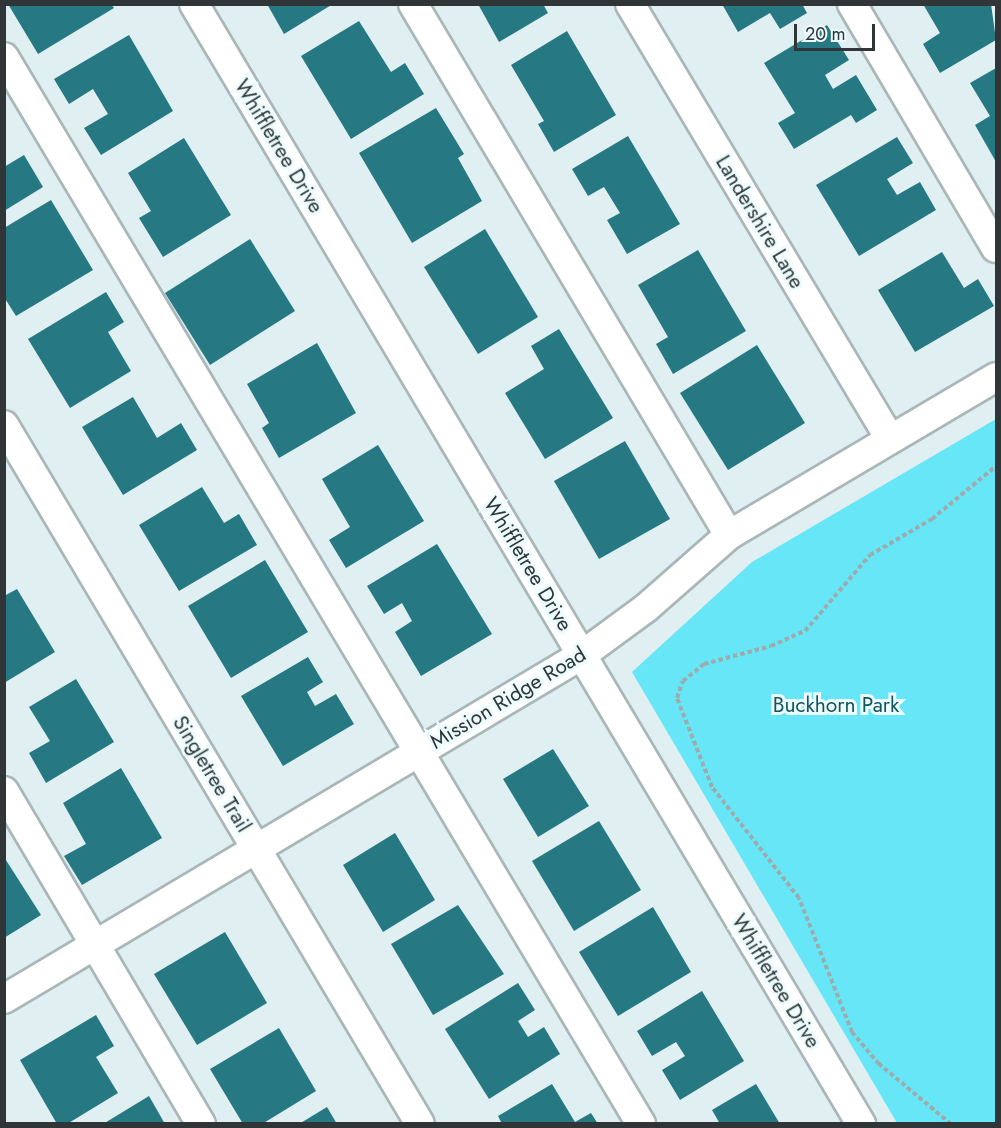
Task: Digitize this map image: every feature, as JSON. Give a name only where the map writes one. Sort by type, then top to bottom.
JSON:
[{"type":"street","name":"Whiffletree Drive","points":[[194,4],[861,1124]]},
{"type":"street","points":[[413,4],[729,535]]},
{"type":"street","name":"Landershire Lane","points":[[630,4],[890,439]]},
{"type":"street","points":[[852,4],[996,248]]},
{"type":"street","points":[[4,57],[641,1124]]},
{"type":"street","name":"Mission Ridge Road","points":[[4,999],[582,654],[646,608],[729,535],[996,377]]},
{"type":"street","name":"Singletree Trail","points":[[4,425],[420,1124]]},
{"type":"street","points":[[4,791],[201,1124]]},
{"type":"path","points":[[951,1124],[879,1064],[852,1032],[799,898],[712,787],[677,693],[686,677],[716,657],[771,646],[805,631],[860,563],[932,519],[996,466]]},
{"type":"green space","name":"Buckhorn Park","points":[[996,419],[996,1123],[897,1123],[632,672],[752,562]]},
{"type":"building","points":[[8,4],[111,4],[114,8],[38,54]]},
{"type":"building","points":[[267,4],[333,4],[284,34]]},
{"type":"building","points":[[478,4],[543,4],[548,13],[499,42]]},
{"type":"building","points":[[722,4],[802,4],[807,13],[780,29],[770,13],[738,32]]},
{"type":"building","points":[[923,4],[991,4],[996,40],[940,73],[923,44],[940,33]]},
{"type":"building","points":[[359,21],[391,72],[405,63],[424,94],[351,139],[301,56]]},
{"type":"building","points":[[827,25],[849,60],[825,75],[833,89],[856,75],[877,110],[856,123],[851,115],[794,149],[778,123],[795,113],[764,63]]},
{"type":"building","points":[[567,31],[616,115],[554,152],[538,124],[544,121],[511,65]]},
{"type":"building","points":[[129,35],[173,111],[101,155],[84,128],[108,114],[93,89],[69,104],[54,79]]},
{"type":"building","points":[[996,68],[996,162],[975,125],[990,116],[970,83]]},
{"type":"building","points":[[436,108],[464,154],[458,158],[482,201],[412,243],[359,153]]},
{"type":"building","points":[[628,136],[680,224],[627,254],[607,220],[620,213],[604,187],[588,196],[572,169]]},
{"type":"building","points":[[897,137],[913,163],[887,179],[897,195],[920,182],[936,210],[859,256],[816,185]]},
{"type":"building","points":[[184,138],[231,215],[163,257],[139,218],[151,211],[128,173]]},
{"type":"building","points":[[24,155],[43,187],[4,211],[4,167]]},
{"type":"building","points":[[51,200],[93,270],[16,316],[4,297],[4,228]]},
{"type":"building","points":[[485,229],[538,317],[478,354],[424,267]]},
{"type":"building","points":[[250,239],[295,311],[210,365],[165,293]]},
{"type":"building","points":[[698,250],[746,331],[673,374],[656,344],[668,337],[638,285]]},
{"type":"building","points":[[942,252],[964,288],[978,279],[994,306],[915,352],[878,290]]},
{"type":"building","points":[[106,292],[124,322],[108,332],[131,371],[70,408],[28,339]]},
{"type":"building","points":[[559,329],[613,418],[545,459],[505,393],[544,369],[531,346]]},
{"type":"building","points":[[317,343],[356,413],[279,458],[262,428],[269,423],[247,384]]},
{"type":"building","points":[[757,345],[805,423],[728,470],[680,393]]},
{"type":"building","points":[[133,397],[157,438],[181,423],[197,450],[123,495],[82,427]]},
{"type":"building","points":[[625,441],[670,519],[599,559],[554,481]]},
{"type":"building","points":[[378,445],[424,521],[346,568],[329,540],[350,527],[322,479]]},
{"type":"building","points":[[202,487],[224,523],[239,514],[257,545],[179,591],[139,525]]},
{"type":"building","points":[[437,544],[492,634],[421,676],[395,632],[412,621],[402,603],[384,614],[367,586]]},
{"type":"building","points":[[265,560],[308,632],[231,678],[188,606]]},
{"type":"building","points":[[17,589],[55,652],[4,683],[4,596]]},
{"type":"building","points":[[308,657],[323,682],[307,692],[315,706],[336,694],[354,724],[283,766],[241,696]]},
{"type":"building","points":[[76,679],[114,742],[46,783],[29,753],[50,741],[29,707]]},
{"type":"building","points":[[553,749],[589,806],[538,837],[503,779]]},
{"type":"building","points":[[121,768],[162,838],[82,885],[64,856],[86,844],[63,803]]},
{"type":"building","points":[[599,821],[641,890],[574,931],[532,861]]},
{"type":"building","points":[[395,833],[435,900],[383,932],[343,865]]},
{"type":"building","points":[[4,857],[41,915],[4,938]]},
{"type":"building","points":[[458,905],[504,974],[433,1015],[391,944]]},
{"type":"building","points":[[653,907],[691,972],[618,1016],[579,952]]},
{"type":"building","points":[[225,932],[267,1003],[197,1045],[154,974]]},
{"type":"building","points":[[518,983],[535,1010],[518,1021],[528,1037],[544,1027],[560,1054],[489,1099],[445,1029]]},
{"type":"building","points":[[702,991],[744,1061],[680,1100],[662,1070],[685,1056],[676,1042],[652,1056],[637,1031]]},
{"type":"building","points":[[96,1015],[114,1046],[96,1057],[118,1093],[67,1124],[57,1124],[20,1060]]},
{"type":"building","points":[[279,1028],[316,1091],[262,1124],[243,1124],[210,1069]]},
{"type":"building","points":[[552,1084],[575,1122],[591,1113],[598,1124],[502,1124],[498,1116]]},
{"type":"building","points":[[756,1084],[780,1124],[720,1124],[712,1110]]},
{"type":"building","points":[[149,1096],[165,1124],[103,1124]]},
{"type":"building","points":[[327,1107],[337,1124],[299,1124]]}]
